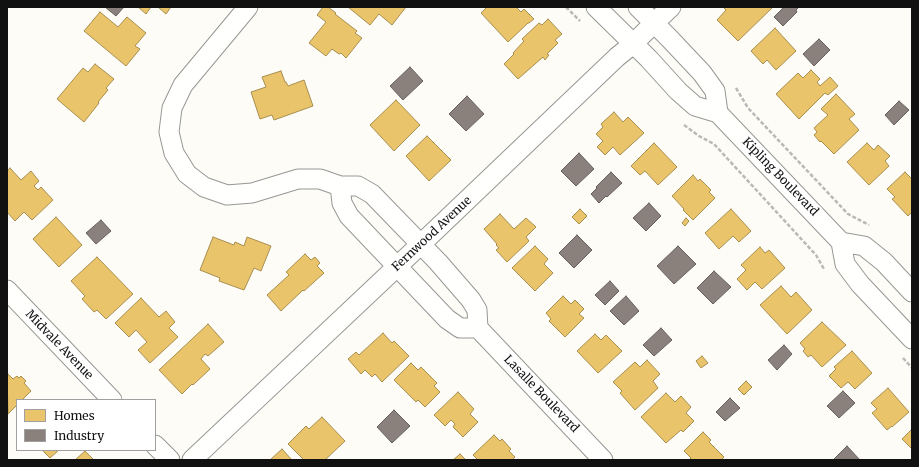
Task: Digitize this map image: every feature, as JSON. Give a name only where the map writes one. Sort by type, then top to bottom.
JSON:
[{"type":"street","points":[[248,7],[183,85],[172,108],[169,132],[174,153],[187,174],[204,187],[227,195],[252,192],[298,180],[320,180],[340,186],[358,186],[372,194],[438,262],[471,300],[477,310],[478,328],[460,328],[447,319],[349,216],[342,203],[340,186]]},
{"type":"street","name":"Kipling Boulevard","points":[[596,7],[649,59],[678,91],[695,106],[718,113],[841,242]]},
{"type":"street","points":[[638,7],[670,38],[715,91],[718,113]]},
{"type":"street","name":"Fernwood Avenue","points":[[192,460],[671,7]]},
{"type":"street","points":[[912,292],[884,262],[864,246],[841,242],[845,264],[860,284],[912,339]]},
{"type":"street","name":"Midvale Avenue","points":[[7,290],[111,399]]},
{"type":"street","name":"Lasalle Boulevard","points":[[478,328],[603,460]]},
{"type":"street","points":[[156,446],[170,460]]},
{"type":"path","points":[[566,7],[582,23]]},
{"type":"path","points":[[733,83],[748,108],[848,214],[870,226]]},
{"type":"path","points":[[683,124],[699,136],[714,144],[816,254],[826,274]]},
{"type":"path","points":[[901,356],[912,368]]},
{"type":"building: Homes","points":[[138,7],[151,7],[146,14]]},
{"type":"building: Homes","points":[[158,7],[171,7],[166,14]]},
{"type":"building: Homes","points":[[323,7],[328,7],[336,13],[335,14],[357,31],[355,33],[362,38],[346,58],[341,53],[339,54],[332,49],[326,56],[309,43],[326,22],[317,15]]},
{"type":"building: Homes","points":[[348,7],[406,7],[392,25],[379,14],[370,25]]},
{"type":"building: Homes","points":[[487,7],[516,7],[521,12],[524,9],[534,19],[508,42],[481,13]]},
{"type":"building: Homes","points":[[723,7],[773,7],[738,41],[717,20],[726,10]]},
{"type":"building: Homes","points":[[100,12],[118,27],[127,17],[146,33],[135,46],[140,49],[126,66],[84,31]]},
{"type":"building: Homes","points":[[548,19],[562,34],[555,40],[558,43],[547,54],[549,55],[545,60],[543,57],[518,79],[504,64],[524,41],[522,39],[539,23],[542,25]]},
{"type":"building: Homes","points":[[775,28],[796,51],[776,70],[767,60],[763,64],[751,51]]},
{"type":"building: Homes","points":[[95,64],[114,79],[106,88],[108,90],[98,102],[99,103],[84,122],[57,99],[83,68],[88,72]]},
{"type":"building: Homes","points":[[811,70],[820,79],[817,82],[820,86],[830,77],[838,86],[828,95],[825,93],[799,119],[776,94],[798,73],[803,78]]},
{"type":"building: Homes","points":[[281,71],[288,86],[304,80],[313,106],[274,120],[272,115],[260,119],[251,92],[266,87],[262,77]]},
{"type":"building: Homes","points":[[836,94],[855,114],[849,119],[859,130],[834,154],[814,135],[817,132],[814,128],[828,115],[821,109]]},
{"type":"building: Homes","points":[[396,100],[420,125],[394,151],[370,125]]},
{"type":"building: Homes","points":[[614,112],[623,122],[628,117],[644,133],[620,155],[613,147],[605,155],[597,147],[603,141],[596,134],[603,127],[601,124]]},
{"type":"building: Homes","points":[[427,136],[451,160],[429,181],[406,156]]},
{"type":"building: Homes","points":[[654,143],[677,167],[658,185],[645,171],[640,175],[631,166]]},
{"type":"building: Homes","points":[[867,143],[874,150],[878,145],[890,156],[885,161],[889,166],[869,185],[847,162]]},
{"type":"building: Homes","points":[[10,168],[21,180],[31,171],[39,181],[34,186],[38,190],[41,187],[53,200],[32,220],[24,212],[15,221],[7,212],[7,171]]},
{"type":"building: Homes","points":[[905,172],[911,178],[912,177],[912,212],[908,216],[892,199],[895,197],[887,189]]},
{"type":"building: Homes","points":[[693,175],[698,181],[700,179],[711,190],[709,192],[715,198],[693,220],[672,196]]},
{"type":"building: Homes","points":[[580,209],[587,216],[579,224],[572,217]]},
{"type":"building: Homes","points":[[731,209],[751,231],[739,242],[733,236],[719,249],[705,233]]},
{"type":"building: Homes","points":[[500,214],[514,229],[526,218],[536,227],[526,237],[529,241],[507,262],[496,250],[499,248],[496,245],[497,244],[484,229]]},
{"type":"building: Homes","points":[[56,217],[82,245],[59,267],[33,239]]},
{"type":"building: Homes","points":[[686,218],[689,221],[685,226],[682,223]]},
{"type":"building: Homes","points":[[213,237],[234,245],[235,242],[244,246],[247,237],[271,246],[261,271],[254,268],[244,290],[219,281],[220,278],[200,270]]},
{"type":"building: Homes","points":[[535,246],[548,259],[544,264],[553,273],[535,291],[512,268]]},
{"type":"building: Homes","points":[[760,247],[765,253],[769,250],[785,268],[762,289],[755,282],[747,290],[737,279],[746,270],[741,265]]},
{"type":"building: Homes","points":[[305,254],[311,260],[315,257],[320,263],[317,266],[324,273],[281,311],[267,295],[289,275],[286,272]]},
{"type":"building: Homes","points":[[97,257],[133,294],[106,319],[97,310],[94,312],[82,299],[85,296],[71,281]]},
{"type":"building: Homes","points":[[781,286],[791,297],[796,292],[812,310],[787,334],[760,305]]},
{"type":"building: Homes","points":[[563,296],[571,304],[575,300],[584,309],[579,314],[584,318],[565,337],[549,321],[551,319],[546,313]]},
{"type":"building: Homes","points":[[141,298],[159,317],[166,311],[175,322],[169,328],[178,337],[150,363],[138,350],[147,342],[136,330],[129,337],[115,323]]},
{"type":"building: Homes","points":[[822,322],[846,345],[822,367],[811,355],[808,357],[803,351],[805,349],[800,343]]},
{"type":"building: Homes","points":[[208,324],[224,342],[208,356],[205,354],[201,359],[210,369],[182,394],[159,370]]},
{"type":"building: Homes","points":[[383,333],[392,343],[394,341],[409,356],[382,382],[375,374],[372,377],[365,370],[361,374],[348,359],[356,352],[359,355]]},
{"type":"building: Homes","points":[[595,334],[601,340],[606,335],[622,351],[598,373],[577,351]]},
{"type":"building: Homes","points":[[852,351],[872,373],[855,389],[848,382],[841,388],[829,376],[836,369],[834,367]]},
{"type":"building: Homes","points":[[702,356],[708,363],[701,368],[696,361]]},
{"type":"building: Homes","points":[[647,360],[660,374],[653,381],[658,388],[635,410],[620,393],[622,391],[613,382],[635,362],[640,367]]},
{"type":"building: Homes","points":[[411,363],[418,370],[421,367],[437,383],[434,386],[440,392],[425,407],[418,400],[416,402],[394,380]]},
{"type":"building: Homes","points":[[7,373],[13,379],[17,376],[19,378],[21,376],[26,381],[24,383],[31,391],[23,399],[16,399],[16,406],[8,414]]},
{"type":"building: Homes","points":[[746,381],[752,387],[744,395],[738,389]]},
{"type":"building: Homes","points":[[888,388],[909,412],[887,430],[872,413],[877,409],[871,403]]},
{"type":"building: Homes","points":[[458,392],[474,409],[470,414],[478,422],[463,437],[453,427],[455,424],[451,420],[445,426],[434,415]]},
{"type":"building: Homes","points":[[666,393],[675,402],[681,396],[691,407],[686,413],[694,421],[683,432],[681,430],[666,443],[641,417]]},
{"type":"building: Homes","points":[[322,417],[345,441],[325,460],[304,460],[288,444],[306,426],[309,429]]},
{"type":"building: Homes","points":[[912,429],[912,449],[902,439]]},
{"type":"building: Homes","points":[[703,432],[711,440],[709,442],[724,457],[721,460],[689,460],[691,458],[684,451]]},
{"type":"building: Homes","points":[[494,435],[500,441],[502,439],[511,449],[509,451],[515,457],[512,460],[478,460],[473,455]]},
{"type":"building: Homes","points":[[282,449],[292,460],[270,460]]},
{"type":"building: Homes","points":[[43,451],[58,451],[50,458]]},
{"type":"building: Homes","points":[[85,451],[94,460],[75,460]]},
{"type":"building: Homes","points":[[460,454],[466,460],[453,460]]},
{"type":"building: Industry","points":[[105,7],[124,7],[116,16]]},
{"type":"building: Industry","points":[[784,7],[799,7],[796,10],[797,12],[783,26],[774,17]]},
{"type":"building: Industry","points":[[819,39],[830,50],[814,66],[803,54]]},
{"type":"building: Industry","points":[[410,67],[423,81],[403,100],[390,86]]},
{"type":"building: Industry","points":[[467,96],[484,114],[466,131],[449,114]]},
{"type":"building: Industry","points":[[899,101],[909,110],[894,125],[885,115]]},
{"type":"building: Industry","points":[[579,153],[594,169],[576,186],[561,171]]},
{"type":"building: Industry","points":[[611,172],[622,183],[599,203],[591,194]]},
{"type":"building: Industry","points":[[649,203],[661,216],[646,231],[633,218]]},
{"type":"building: Industry","points":[[101,220],[111,231],[96,244],[86,233]]},
{"type":"building: Industry","points":[[577,235],[592,250],[574,268],[559,253]]},
{"type":"building: Industry","points":[[678,246],[696,264],[674,284],[657,266]]},
{"type":"building: Industry","points":[[714,271],[731,287],[713,304],[697,288]]},
{"type":"building: Industry","points":[[610,281],[619,291],[605,305],[595,295]]},
{"type":"building: Industry","points":[[626,296],[639,311],[624,325],[610,311]]},
{"type":"building: Industry","points":[[661,328],[672,340],[654,356],[643,345]]},
{"type":"building: Industry","points":[[784,345],[792,354],[777,370],[768,360]]},
{"type":"building: Industry","points":[[843,391],[855,403],[839,418],[827,406]]},
{"type":"building: Industry","points":[[730,398],[740,408],[725,421],[716,412]]},
{"type":"building: Industry","points":[[394,410],[410,426],[392,443],[377,427]]},
{"type":"building: Industry","points":[[847,446],[860,460],[833,460]]}]
